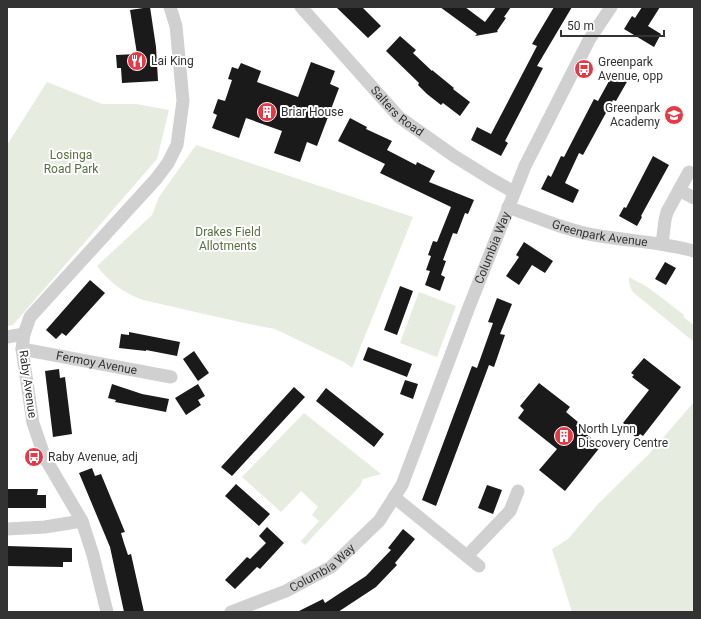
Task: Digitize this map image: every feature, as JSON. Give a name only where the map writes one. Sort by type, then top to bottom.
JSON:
[{"type":"street","name":"Raby Avenue","points":[[107,612],[93,555],[82,522],[45,458],[33,423],[22,349],[24,334],[30,317],[156,179],[168,163],[177,145],[183,102],[176,26],[170,7]]},
{"type":"street","name":"Salters Road","points":[[302,7],[399,117],[454,156],[514,192]]},
{"type":"street","name":"Columbia Way","points":[[231,612],[286,591],[330,567],[379,521],[402,485],[525,166],[589,40],[611,7]]},
{"type":"street","points":[[662,244],[664,220],[667,212],[689,172]]},
{"type":"street","points":[[679,190],[694,198]]},
{"type":"street","name":"Greenpark Avenue","points":[[508,207],[560,226],[594,235],[662,244],[694,251]]},
{"type":"street","points":[[7,337],[24,334]]},
{"type":"street","name":"Fermoy Avenue","points":[[22,349],[172,377]]},
{"type":"street","points":[[467,556],[510,511],[518,491]]},
{"type":"street","points":[[394,497],[479,566]]},
{"type":"street","points":[[7,529],[45,527],[82,522]]},
{"type":"green space","name":"Losinga Road Park","points":[[47,82],[102,104],[136,104],[169,110],[157,159],[13,325],[7,326],[7,145]]},
{"type":"green space","name":"Drakes Field Allotments","points":[[196,145],[413,217],[352,368],[344,362],[275,329],[143,300],[129,294],[117,286],[97,266],[152,215],[159,197]]},
{"type":"green space","points":[[629,277],[649,288],[684,315],[683,317],[694,325],[694,342],[634,293],[630,286]]},
{"type":"green space","points":[[419,292],[456,306],[437,357],[400,343]]},
{"type":"green space","points":[[694,402],[694,612],[572,612],[552,549],[568,539],[598,504],[648,455]]},
{"type":"green space","points":[[304,413],[381,474],[363,479],[360,486],[305,545],[301,541],[319,521],[312,515],[318,507],[301,491],[281,512],[242,477]]},
{"type":"building","points":[[150,7],[156,47],[158,81],[122,83],[121,68],[117,68],[116,55],[137,54],[130,10]]},
{"type":"building","points":[[336,7],[362,7],[381,26],[368,38]]},
{"type":"building","points":[[440,7],[465,7],[485,22],[496,7],[511,7],[504,17],[506,18],[497,31],[498,32],[475,36],[477,34]]},
{"type":"building","points":[[554,7],[572,7],[537,66],[543,68],[505,141],[508,143],[501,156],[471,140],[477,127],[491,134],[537,46],[532,44]]},
{"type":"building","points":[[642,7],[660,7],[648,26],[661,34],[654,47],[624,29],[632,16],[635,18]]},
{"type":"building","points":[[400,36],[416,50],[413,53],[432,71],[470,102],[460,116],[443,103],[441,105],[427,94],[418,85],[419,83],[386,51]]},
{"type":"building","name":"Briar House","points":[[311,62],[335,71],[330,84],[339,88],[317,146],[307,142],[300,162],[274,153],[282,131],[246,118],[239,138],[212,128],[217,115],[213,113],[218,99],[225,101],[232,80],[228,79],[232,67],[238,69],[241,63],[261,71],[257,82],[298,97]]},
{"type":"building","points":[[614,72],[628,80],[616,101],[613,100],[583,155],[579,153],[565,183],[579,190],[573,203],[541,189],[548,175],[551,177],[561,156],[564,157],[594,99],[598,101]]},
{"type":"building","points":[[350,118],[367,127],[366,129],[392,141],[387,150],[416,165],[417,162],[435,171],[429,182],[474,200],[468,214],[465,213],[457,234],[453,233],[443,260],[446,261],[441,275],[445,277],[440,291],[425,285],[430,271],[426,270],[431,256],[428,255],[433,241],[437,242],[451,207],[380,173],[385,164],[338,141]]},
{"type":"building","points":[[653,156],[669,165],[637,226],[619,216],[624,207],[626,208]]},
{"type":"building","points":[[524,242],[553,261],[545,273],[532,265],[519,285],[506,276],[519,257],[516,255]]},
{"type":"building","points":[[665,262],[676,268],[666,285],[655,279]]},
{"type":"building","points":[[90,280],[105,293],[66,336],[62,333],[56,339],[46,330]]},
{"type":"building","points":[[400,286],[413,291],[397,335],[384,330]]},
{"type":"building","points":[[497,298],[512,304],[500,334],[505,335],[494,367],[489,365],[436,506],[422,500],[472,366],[477,368],[493,323],[488,322]]},
{"type":"building","points":[[129,332],[180,342],[177,356],[146,350],[119,348],[121,334],[129,335]]},
{"type":"building","points":[[368,347],[412,364],[407,377],[363,360]]},
{"type":"building","points":[[194,351],[209,373],[198,381],[183,359]]},
{"type":"building","points":[[644,358],[681,387],[643,436],[640,434],[637,438],[626,429],[628,427],[623,423],[649,390],[632,377],[634,375],[631,373]]},
{"type":"building","points":[[59,369],[60,378],[65,377],[72,434],[53,437],[45,371]]},
{"type":"building","points":[[405,380],[418,384],[413,399],[400,394]]},
{"type":"building","name":"North Lynn Discovery Centre","points":[[539,383],[570,407],[566,412],[578,422],[576,426],[601,446],[565,491],[539,470],[557,449],[518,418],[524,410],[520,406]]},
{"type":"building","points":[[112,384],[142,394],[169,399],[166,412],[115,402],[116,400],[108,398]]},
{"type":"building","points":[[198,384],[205,396],[198,400],[201,405],[186,415],[175,398]]},
{"type":"building","points":[[294,387],[305,397],[232,476],[221,467]]},
{"type":"building","points":[[326,388],[384,434],[374,447],[316,401]]},
{"type":"building","points":[[92,468],[95,476],[101,474],[125,532],[121,533],[128,555],[131,554],[144,612],[124,612],[110,547],[79,473]]},
{"type":"building","points":[[236,484],[270,514],[259,526],[225,496]]},
{"type":"building","points":[[487,485],[502,490],[493,514],[478,508]]},
{"type":"building","points":[[7,489],[38,489],[37,495],[46,495],[46,508],[7,508]]},
{"type":"building","points":[[267,527],[284,543],[260,569],[257,567],[235,589],[225,580],[247,557],[250,559],[266,543],[259,536]]},
{"type":"building","points":[[403,529],[415,539],[395,563],[397,565],[376,587],[338,612],[297,612],[323,599],[325,603],[366,576],[391,550],[388,548]]},
{"type":"building","points":[[7,546],[72,548],[72,562],[63,562],[63,567],[7,566]]},
{"type":"place","name":"Lai King","points":[[137,61]]},
{"type":"place","name":"Greenpark Avenue, opp","points":[[584,69]]},
{"type":"place","name":"Briar House","points":[[267,112]]},
{"type":"place","name":"Greenpark Academy","points":[[674,115]]},
{"type":"place","name":"North Lynn Discovery Centre","points":[[564,436]]},
{"type":"place","name":"Raby Avenue, adj","points":[[34,457]]}]
